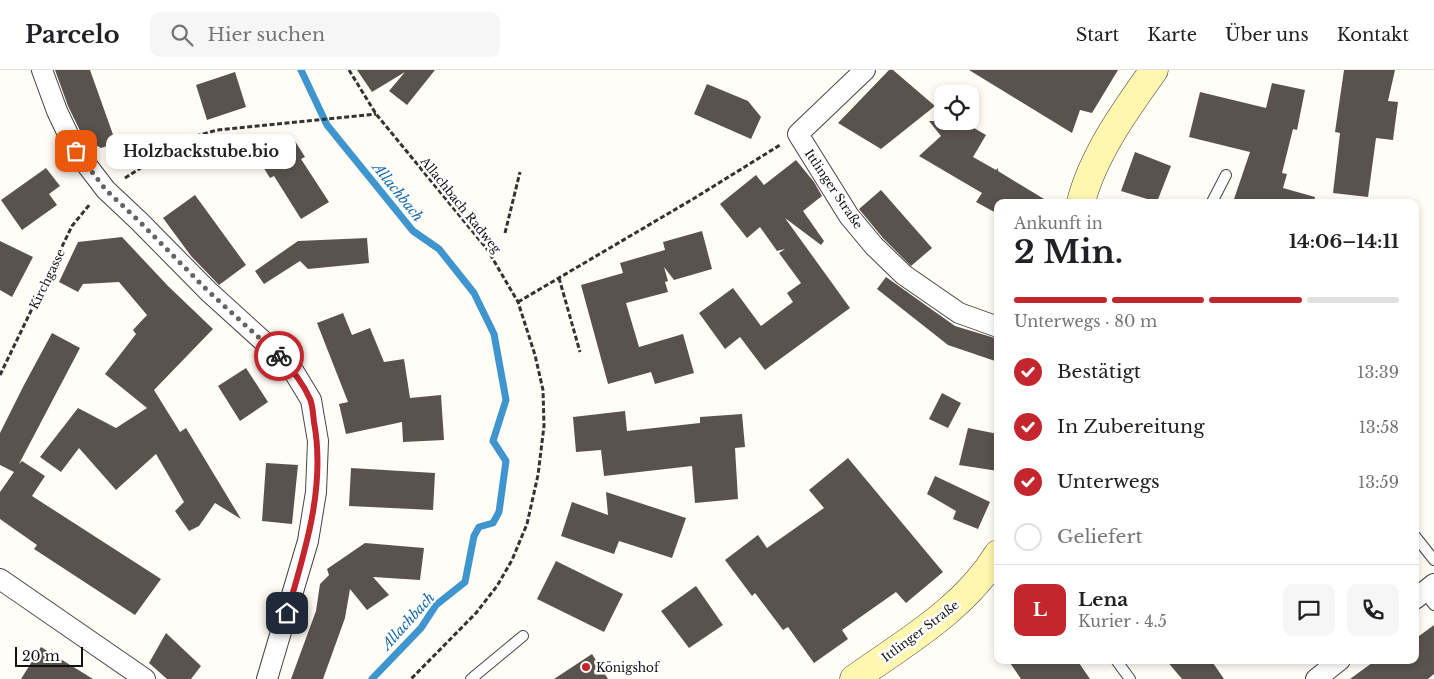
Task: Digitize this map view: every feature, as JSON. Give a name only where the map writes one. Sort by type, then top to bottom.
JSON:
[{"type":"street","points":[[42,70],[57,111],[76,151],[106,190],[208,291],[284,361],[294,372],[311,400],[318,441],[316,492],[308,541],[267,679]]},
{"type":"street","points":[[798,134],[865,70]]},
{"type":"street","points":[[1082,199],[1101,152],[1130,104],[1154,70]]},
{"type":"street","name":"Ittlinger Straße","points":[[798,134],[849,216],[880,252],[904,275],[959,313],[994,326]]},
{"type":"street","name":"Ittlinger Straße","points":[[854,679],[912,639],[959,602],[994,560]]},
{"type":"street","points":[[0,579],[145,679]]},
{"type":"street","points":[[1316,679],[1335,664]]},
{"type":"lane","points":[[1214,199],[1226,175]]},
{"type":"lane","points":[[1419,541],[1434,560]]},
{"type":"lane","points":[[471,679],[523,636]]},
{"type":"lane","points":[[1119,664],[1130,679]]},
{"type":"path","name":"Allachbach Radweg","points":[[349,70],[376,114],[488,249],[518,302],[535,355],[543,390],[544,426],[538,475],[527,524],[512,560],[497,586],[476,613],[411,679]]},
{"type":"path","name":"Kirchgasse","points":[[0,375],[72,226],[86,207],[106,190],[186,139],[217,130],[376,114]]},
{"type":"path","points":[[518,302],[693,199],[798,134]]},
{"type":"path","points":[[505,233],[520,172]]},
{"type":"path","points":[[560,278],[580,352]]},
{"type":"building","points":[[55,70],[90,70],[116,143],[101,148],[92,143],[89,149],[68,106]]},
{"type":"building","points":[[357,70],[435,70],[407,105],[389,91],[405,72],[372,92]]},
{"type":"building","points":[[889,70],[893,70],[934,105],[881,149],[838,123]]},
{"type":"building","points":[[969,70],[1118,70],[1092,113],[1080,110],[1072,133]]},
{"type":"building","points":[[1344,70],[1395,70],[1388,101],[1398,102],[1393,140],[1376,138],[1368,197],[1333,193],[1340,133],[1335,132]]},
{"type":"building","points":[[235,72],[246,107],[207,120],[196,85]]},
{"type":"building","points":[[1272,83],[1305,90],[1297,130],[1293,129],[1282,173],[1287,174],[1283,188],[1315,197],[1315,199],[1234,199],[1250,152],[1189,137],[1200,92],[1266,108]]},
{"type":"building","points":[[707,84],[748,101],[761,117],[751,139],[694,114]]},
{"type":"building","points":[[936,130],[977,130],[986,135],[973,157],[996,170],[998,168],[998,171],[1044,199],[994,199],[994,212],[976,202],[982,193],[919,156],[941,136]]},
{"type":"building","points":[[295,141],[305,157],[301,159],[329,202],[301,219],[274,176],[270,178],[260,162]]},
{"type":"building","points":[[1135,152],[1171,166],[1158,199],[1147,199],[1121,191]]},
{"type":"building","points":[[796,160],[814,182],[822,196],[803,211],[824,241],[821,245],[785,218],[850,308],[765,370],[740,337],[725,349],[699,313],[733,288],[761,326],[793,302],[787,293],[801,283],[779,253],[785,249],[777,251],[760,227],[747,238],[720,204],[756,175],[764,185]]},
{"type":"building","points":[[46,168],[60,186],[49,194],[57,205],[22,230],[1,200]]},
{"type":"building","points":[[881,190],[932,248],[911,266],[883,238],[859,209]]},
{"type":"building","points":[[195,195],[246,265],[219,285],[191,256],[163,218]]},
{"type":"building","points":[[702,231],[712,269],[674,280],[664,267],[668,281],[665,282],[668,292],[626,303],[639,347],[683,334],[694,373],[655,384],[651,372],[608,384],[581,285],[623,273],[620,263],[665,250],[663,242]]},
{"type":"building","points":[[122,237],[168,286],[213,329],[154,390],[180,432],[186,428],[241,519],[215,503],[199,526],[189,531],[175,511],[184,502],[156,454],[116,490],[79,448],[61,472],[40,457],[78,408],[116,428],[147,408],[105,374],[136,334],[133,330],[147,315],[119,282],[83,284],[78,292],[59,282],[78,242]]},
{"type":"building","points":[[367,238],[369,263],[308,269],[300,261],[264,284],[255,271],[298,241]]},
{"type":"building","points":[[0,241],[33,257],[12,297],[0,290]]},
{"type":"building","points":[[886,277],[955,326],[994,338],[994,361],[948,345],[877,289]]},
{"type":"building","points":[[343,313],[352,335],[370,328],[384,362],[404,359],[410,398],[441,395],[444,440],[403,442],[402,422],[346,434],[339,404],[348,402],[317,323]]},
{"type":"building","points":[[52,333],[80,348],[19,464],[22,461],[45,476],[32,496],[161,579],[135,615],[34,549],[37,545],[0,519],[0,492],[14,472],[0,465],[0,433]]},
{"type":"building","points":[[246,368],[268,402],[240,421],[218,386]]},
{"type":"building","points":[[942,393],[961,403],[948,428],[929,419]]},
{"type":"building","points":[[625,411],[627,431],[700,423],[700,417],[742,414],[745,447],[735,448],[738,499],[695,503],[692,466],[604,476],[601,450],[576,452],[573,417]]},
{"type":"building","points":[[968,428],[994,433],[994,470],[959,465]]},
{"type":"building","points":[[848,458],[943,572],[906,603],[896,592],[842,630],[848,639],[814,663],[788,627],[783,630],[755,593],[752,596],[725,560],[758,535],[767,548],[824,508],[809,490]]},
{"type":"building","points":[[266,463],[298,465],[292,524],[262,521]]},
{"type":"building","points":[[351,468],[435,473],[433,510],[349,506]]},
{"type":"building","points":[[935,476],[990,502],[978,529],[953,519],[956,511],[927,494]]},
{"type":"building","points":[[606,492],[686,518],[672,558],[619,541],[614,554],[561,536],[572,502],[608,515]]},
{"type":"building","points":[[365,543],[424,548],[420,580],[373,577],[389,595],[367,610],[350,589],[345,618],[323,679],[291,679],[316,611],[320,584],[329,575],[327,569]]},
{"type":"building","points":[[556,561],[623,594],[604,632],[537,599]]},
{"type":"building","points":[[696,586],[723,625],[689,648],[661,611]]},
{"type":"building","points":[[1434,625],[1434,674],[1428,679],[1350,679],[1371,664],[1419,664],[1419,636]]},
{"type":"building","points":[[166,633],[201,666],[191,679],[167,679],[149,663]]},
{"type":"building","points":[[41,647],[93,679],[21,679]]},
{"type":"building","name":"Königshof","points":[[592,654],[608,679],[554,679]]},
{"type":"building","points":[[1011,664],[1080,664],[1090,679],[1021,679]]},
{"type":"building","points":[[1169,664],[1214,664],[1224,679],[1182,679]]},
{"type":"waterway","name":"Allachbach","points":[[301,70],[327,125],[413,231],[439,249],[474,293],[494,334],[506,400],[493,441],[506,461],[499,512],[493,523],[479,527],[474,536],[465,582],[436,605],[421,628],[372,679]]},
{"type":"way so far","points":[[76,151],[106,190],[208,291],[279,356]]},
{"type":"place","name":"Holzbackstube.bio","points":[[76,151]]},
{"type":"place","name":"Königshof","points":[[586,667]]},
{"type":"route","points":[[279,356],[294,372],[311,400],[318,441],[316,492],[308,541],[287,613]]}]
